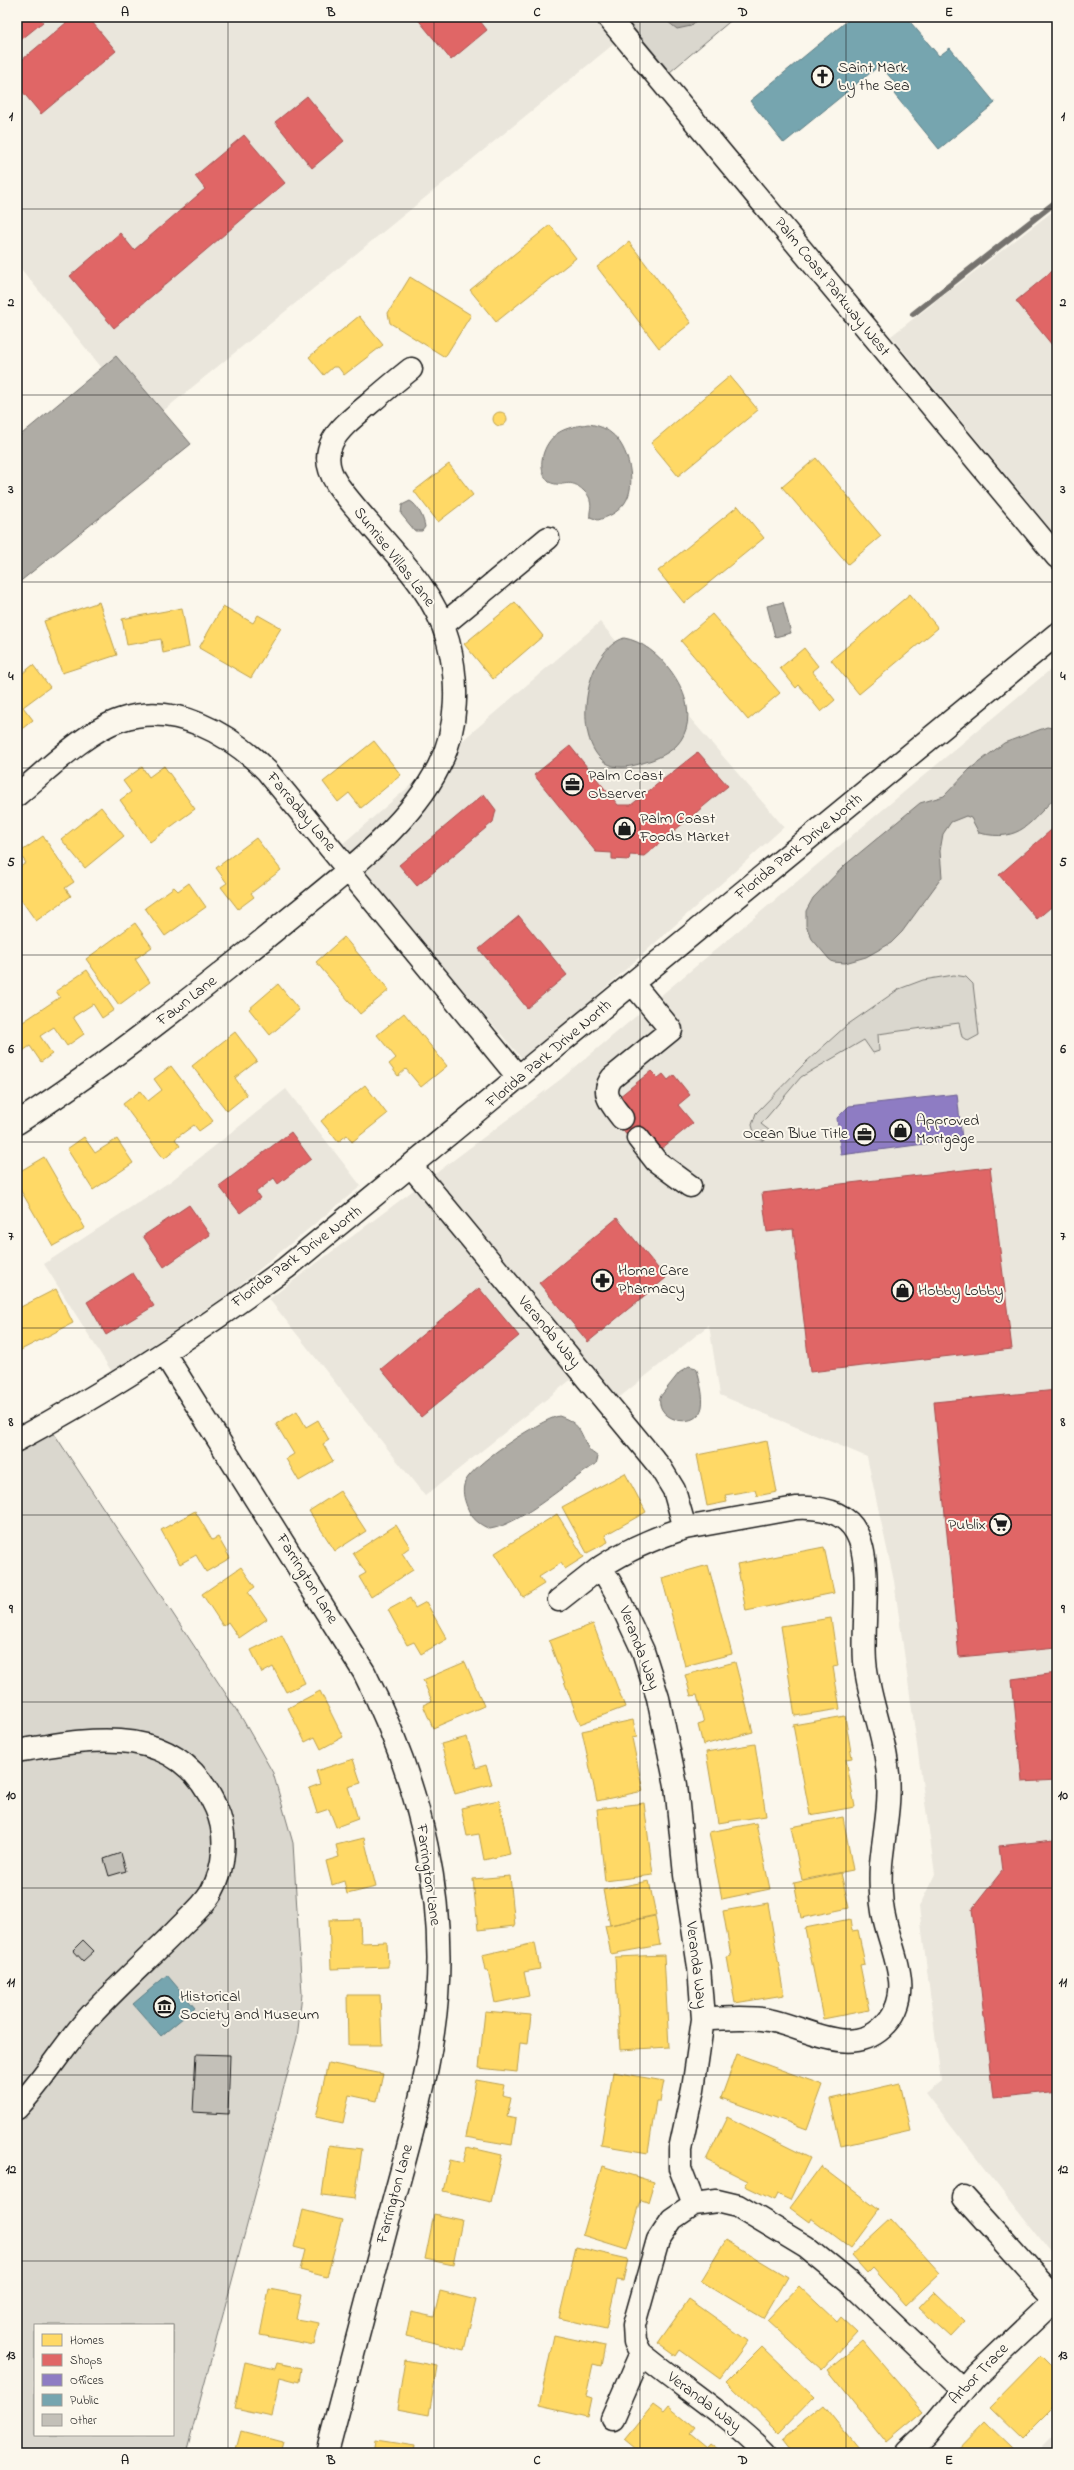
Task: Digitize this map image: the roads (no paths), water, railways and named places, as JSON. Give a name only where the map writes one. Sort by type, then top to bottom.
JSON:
[{"type":"street","name":"Palm Coast Parkway West","points":[[608,17],[1057,557]]},
{"type":"street","name":"Sunrise Villas Lane","points":[[349,870],[384,836],[420,797],[439,767],[447,749],[454,706],[452,658],[435,606],[336,484],[330,471],[327,459],[331,443],[342,428],[411,368]]},
{"type":"street","points":[[442,625],[548,538]]},
{"type":"street","name":"Florida Park Drive North","points":[[17,1440],[84,1403],[164,1353],[286,1268],[412,1167],[1057,634]]},
{"type":"street","name":"Farraday Lane","points":[[17,795],[70,751],[112,723],[140,716],[179,718],[201,724],[222,734],[256,760],[349,870],[519,1078]]},
{"type":"street","name":"Fawn Lane","points":[[17,1123],[94,1072],[162,1021],[349,870]]},
{"type":"street","points":[[622,1118],[609,1100],[606,1092],[607,1085],[612,1078],[671,1030],[633,984]]},
{"type":"street","points":[[638,1138],[656,1160],[690,1186]]},
{"type":"street","name":"Veranda Way","points":[[412,1167],[660,1467],[674,1490],[685,1528]]},
{"type":"street","name":"Farrington Lane","points":[[164,1353],[364,1672],[385,1714],[407,1770],[424,1831],[430,1868],[435,1909],[438,1974],[431,2044],[414,2123],[327,2453]]},
{"type":"street","points":[[559,1600],[623,1552],[654,1538],[685,1528],[796,1508],[811,1507],[825,1509],[850,1523],[856,1532],[865,1558],[864,1620],[867,1680],[882,1739],[889,1788],[880,1890],[884,1920],[902,1982],[900,1995],[893,2016],[875,2033],[861,2038],[838,2040],[825,2038],[770,2020],[757,2018],[703,2019]]},
{"type":"street","name":"Veranda Way","points":[[601,1567],[615,1591],[643,1651],[668,1739],[676,1785],[687,1890],[699,1967],[703,2019],[694,2089],[680,2148],[680,2168],[694,2204]]},
{"type":"street","points":[[17,1751],[109,1740],[126,1740],[158,1748],[186,1764],[206,1787],[219,1814],[223,1838],[221,1867],[210,1894],[90,2017],[17,2108]]},
{"type":"street","points":[[964,2197],[1057,2300]]},
{"type":"street","points":[[612,2419],[641,2353],[635,2342],[634,2325],[658,2240],[672,2218],[694,2204],[717,2201],[734,2204],[806,2247],[850,2283],[962,2390]]},
{"type":"street","name":"Arbor Trace","points":[[907,2453],[928,2432],[962,2390],[993,2357],[1057,2300]]},
{"type":"street","name":"Veranda Way","points":[[641,2353],[669,2376],[709,2404],[743,2431],[765,2453]]},
{"type":"waterway","points":[[913,314],[1057,201]]},
{"type":"place","name":"Saint Mark by the Sea","points":[[822,77]]},
{"type":"place","name":"Palm Coast Observer","points":[[573,785]]},
{"type":"place","name":"Palm Coast Foods Market","points":[[625,828]]},
{"type":"place","name":"Approved Mortgage","points":[[900,1130]]},
{"type":"place","name":"Ocean Blue Title","points":[[864,1134]]},
{"type":"place","name":"Home Care Pharmacy","points":[[602,1280]]},
{"type":"place","name":"Hobby Lobby","points":[[903,1291]]},
{"type":"place","name":"Publix","points":[[1001,1525]]},
{"type":"place","name":"Historical Society and Museum","points":[[164,2006]]}]
